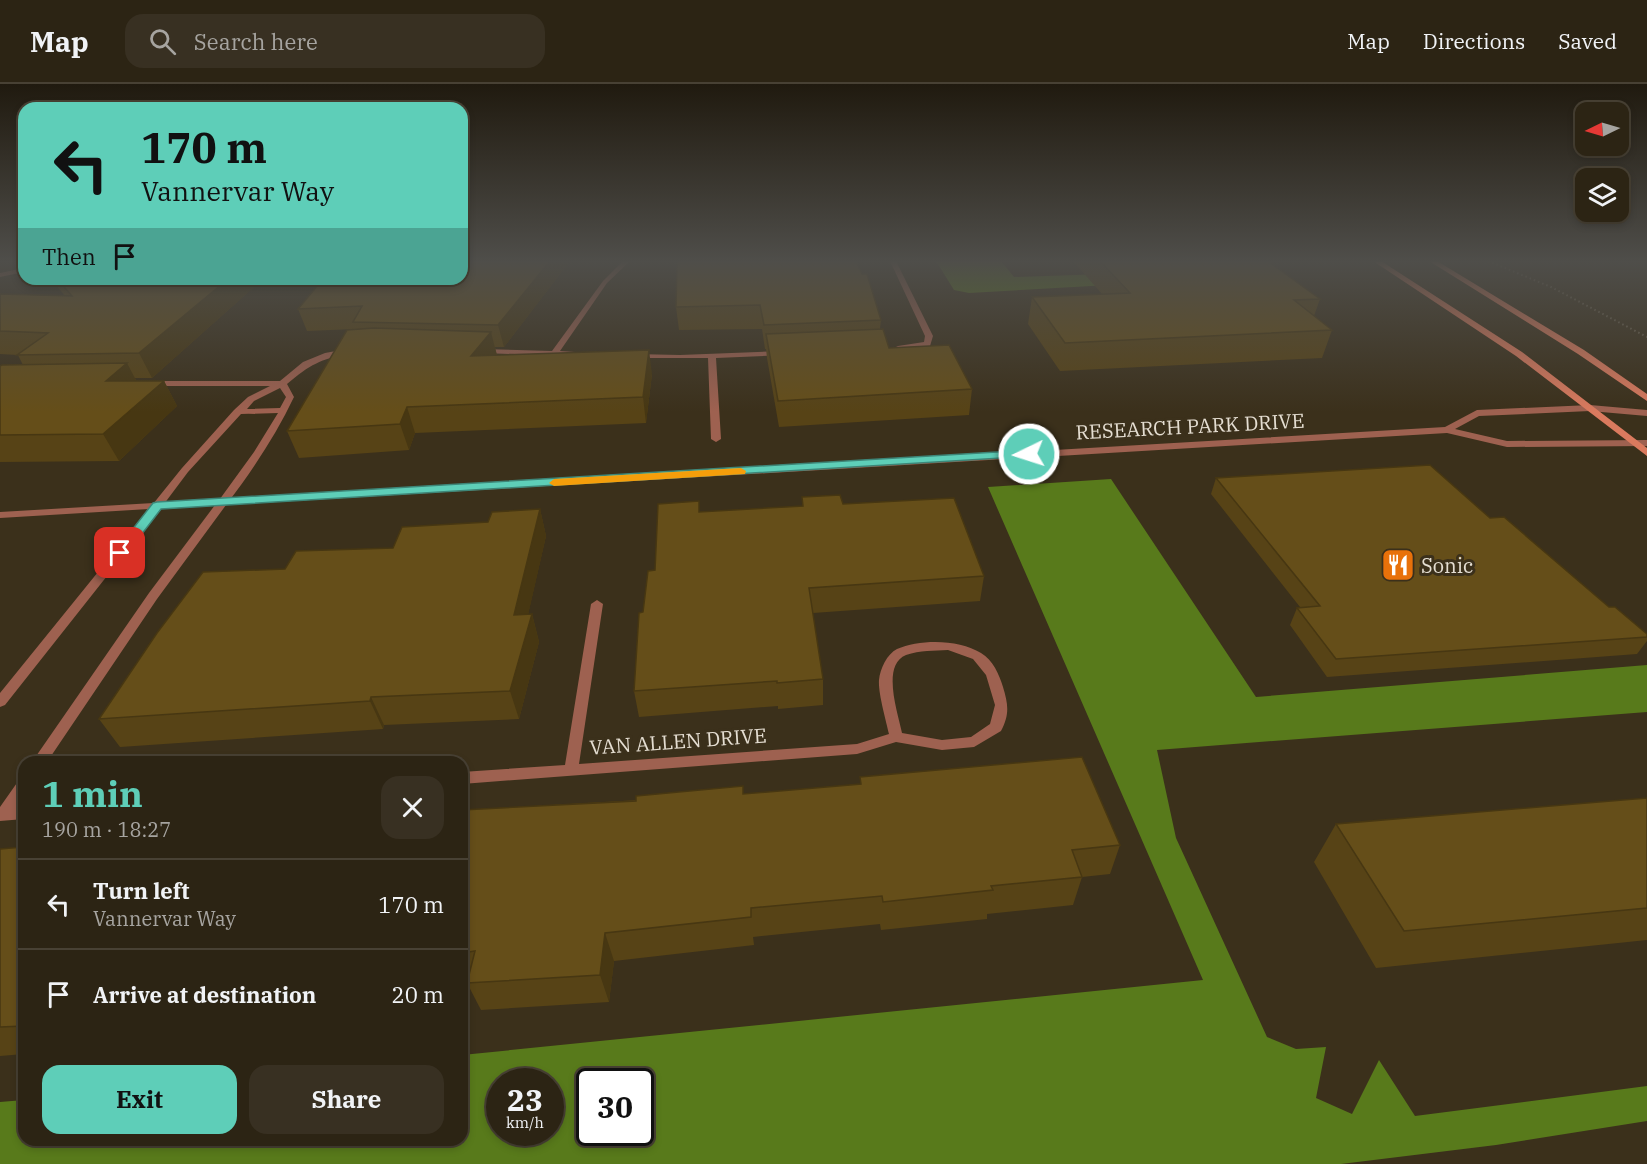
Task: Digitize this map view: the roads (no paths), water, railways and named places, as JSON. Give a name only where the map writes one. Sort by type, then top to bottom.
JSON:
[{"type":"main road","points":[[1455,311],[1519,354],[1647,453]]},
{"type":"main road","points":[[1515,311],[1581,352],[1647,398]]},
{"type":"street","points":[[555,353],[584,311]]},
{"type":"street","points":[[887,348],[927,344],[929,336],[917,311]]},
{"type":"street","points":[[0,702],[157,506],[237,412],[251,399],[282,384],[306,364],[328,355],[356,349]]},
{"type":"street","points":[[474,351],[577,354]]},
{"type":"street","points":[[623,355],[712,356],[794,352]]},
{"type":"street","points":[[712,356],[716,440]]},
{"type":"street","points":[[141,383],[282,384]]},
{"type":"street","points":[[43,756],[153,596],[249,468],[290,397],[282,384]]},
{"type":"street","name":"RESEARCH PARK DRIVE","points":[[1447,430],[1477,414],[1590,408],[1647,413]]},
{"type":"street","points":[[237,412],[284,410]]},
{"type":"street","name":"RESEARCH PARK DRIVE","points":[[0,515],[1447,430],[1508,444],[1647,443]]},
{"type":"street","points":[[570,769],[597,604]]},
{"type":"street","name":"VAN ALLEN DRIVE","points":[[468,778],[857,749],[896,737],[942,745],[974,742],[996,726],[1002,705],[992,673],[977,656],[949,646],[920,647],[899,653],[889,665],[885,681],[896,737]]},
{"type":"street","points":[[2,814],[18,792]]},
{"type":"street","points":[[2,814],[18,813]]},
{"type":"place","name":"Sonic","points":[[1398,565]]}]
